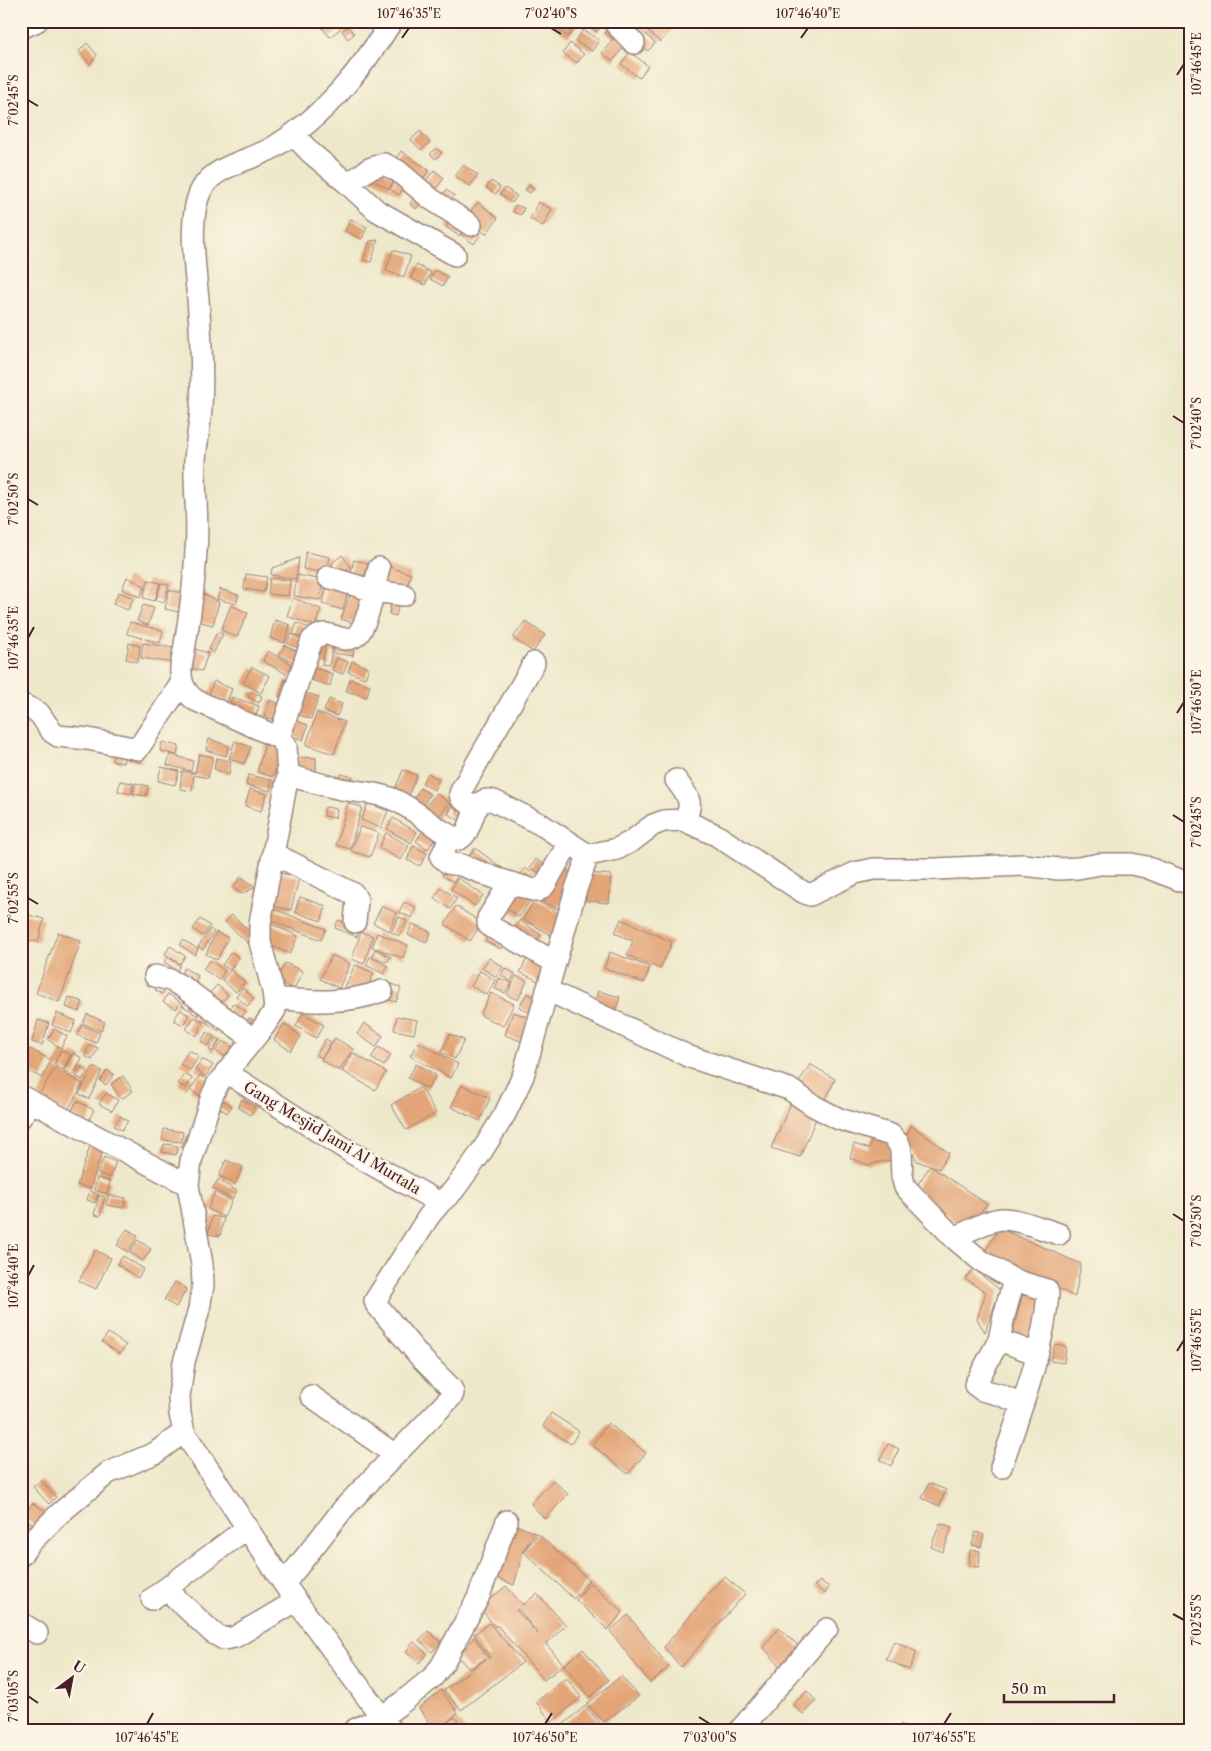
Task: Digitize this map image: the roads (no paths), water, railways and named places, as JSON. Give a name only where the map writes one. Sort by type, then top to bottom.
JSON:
[{"type":"street","points":[[21,28],[37,21]]},
{"type":"street","points":[[386,1723],[290,1592],[184,1432],[179,1396],[184,1362],[199,1309],[203,1286],[202,1264],[188,1185],[192,1161],[212,1096],[226,1072],[254,1039],[275,1010],[274,998],[260,942],[260,923],[288,775],[286,746],[279,738],[195,700],[187,692],[182,682],[181,667],[196,550],[195,461],[201,407],[202,372],[194,254],[194,225],[202,187],[215,174],[274,147],[293,134],[340,93],[360,69],[392,21]]},
{"type":"street","points":[[613,21],[634,43]]},
{"type":"street","points":[[293,134],[311,153],[376,210],[455,255]]},
{"type":"street","points":[[348,184],[369,169],[384,164],[398,171],[431,199],[471,225]]},
{"type":"street","points":[[279,738],[312,640],[320,634],[328,633],[345,639],[352,638],[358,634],[365,619],[379,568]]},
{"type":"street","points":[[328,577],[374,590],[404,595]]},
{"type":"street","points":[[477,808],[461,798],[462,789],[534,663]]},
{"type":"street","points":[[21,704],[39,713],[52,732],[58,736],[88,739],[136,749],[139,748],[182,682]]},
{"type":"street","points":[[288,775],[319,784],[378,794],[390,798],[406,805],[451,836],[459,839],[464,836],[477,808],[484,800],[494,801],[542,825],[588,854],[617,849],[632,841],[653,825],[664,821],[683,820],[716,835],[802,892],[810,895],[855,873],[874,869],[935,869],[1023,865],[1059,869],[1100,864],[1131,864],[1146,867],[1190,884]]},
{"type":"street","points":[[676,780],[689,801],[690,811],[683,820]]},
{"type":"street","points":[[451,836],[441,857],[448,863],[461,864],[498,880],[537,891],[544,885],[569,842]]},
{"type":"street","points":[[274,854],[354,894],[357,900],[355,922]]},
{"type":"street","points":[[247,1528],[159,1594],[224,1639],[234,1637],[290,1592],[344,1508],[452,1396],[451,1388],[421,1358],[375,1301],[429,1216],[453,1191],[470,1169],[505,1114],[523,1076],[588,854]]},
{"type":"street","points":[[510,882],[488,918],[488,924],[491,928],[555,962]]},
{"type":"street","points":[[155,976],[170,980],[183,987],[254,1039]]},
{"type":"street","points":[[547,990],[690,1057],[725,1070],[770,1081],[789,1089],[814,1106],[839,1119],[891,1135],[899,1144],[902,1176],[905,1187],[913,1197],[954,1238],[980,1260],[1014,1280],[1043,1288],[1048,1294],[1046,1316],[1022,1404],[1002,1467]]},
{"type":"street","points":[[274,998],[303,1001],[346,1000],[367,997],[382,991]]},
{"type":"street","name":"Gang Mesjid Jami Al Murtala","points":[[226,1072],[352,1153],[440,1203]]},
{"type":"street","points":[[25,1105],[188,1185]]},
{"type":"street","points":[[954,1238],[991,1221],[1002,1220],[1019,1222],[1059,1234]]},
{"type":"street","points":[[1014,1280],[999,1340],[975,1383],[982,1390],[1001,1395],[1022,1404]]},
{"type":"street","points":[[999,1340],[1036,1354]]},
{"type":"street","points":[[311,1396],[394,1454]]},
{"type":"street","points":[[21,1555],[30,1543],[60,1514],[108,1473],[155,1453],[184,1432]]},
{"type":"street","points":[[354,1730],[386,1723],[442,1665],[478,1598],[507,1521]]},
{"type":"street","points":[[740,1730],[827,1629]]}]
